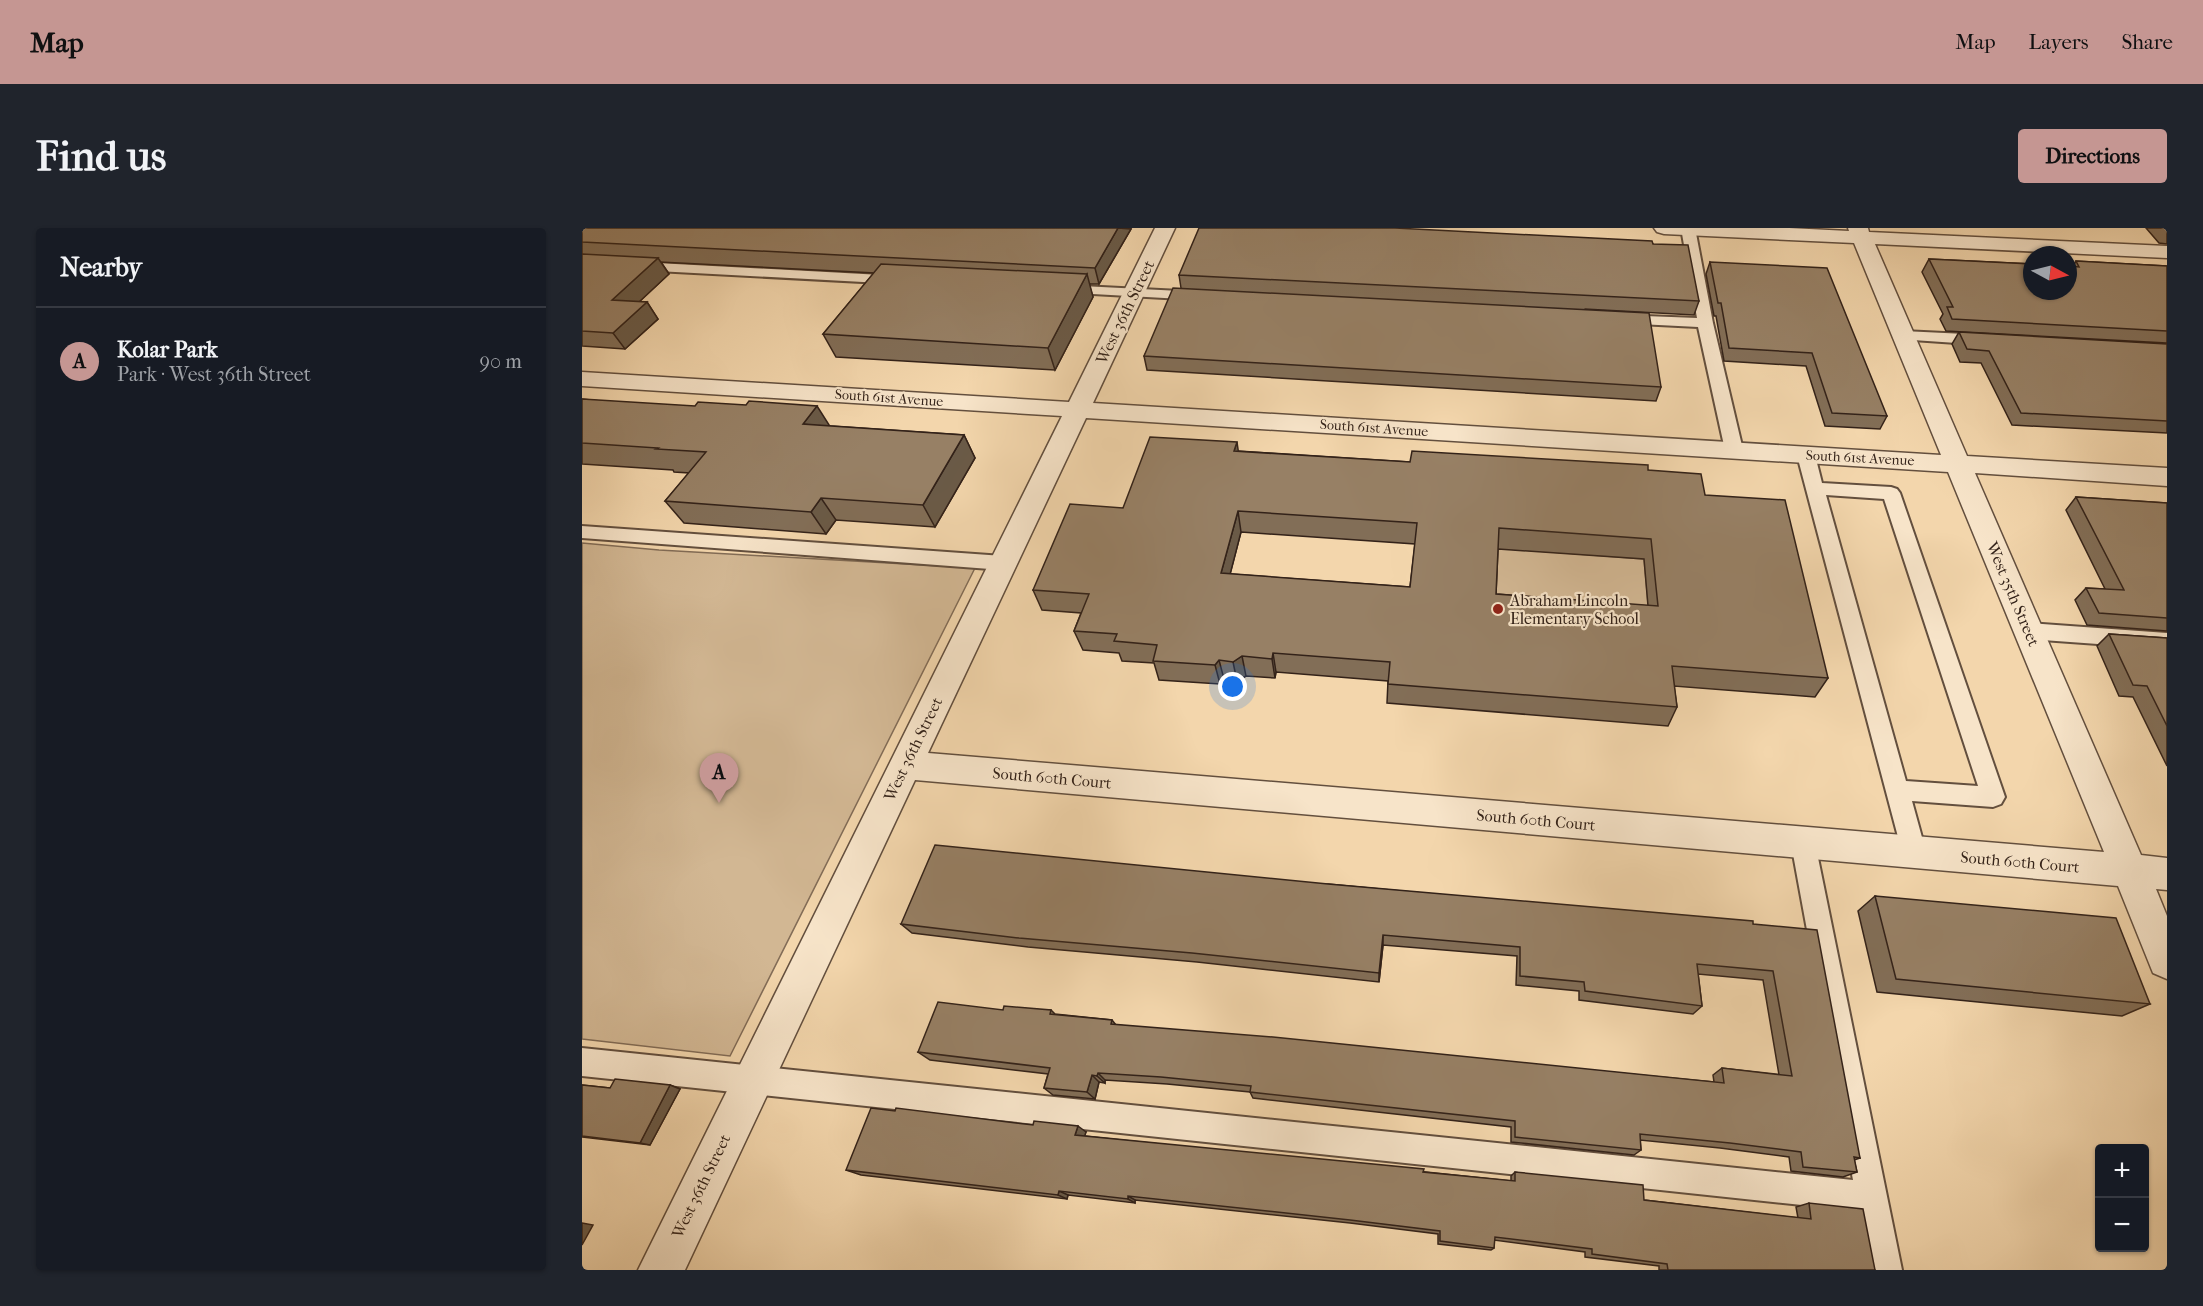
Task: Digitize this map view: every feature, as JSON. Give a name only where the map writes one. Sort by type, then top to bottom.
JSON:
[{"type":"street","name":"West 36th Street","points":[[661,1270],[1165,228]]},
{"type":"street","points":[[1664,228],[1860,233],[2167,252]]},
{"type":"street","name":"West 35th Street","points":[[1860,233],[2167,960]]},
{"type":"street","name":"South 61st Avenue","points":[[582,379],[2167,477]]},
{"type":"street","name":"South 60th Court","points":[[905,765],[2167,874]]},
{"type":"lane","points":[[1688,229],[1705,323],[1734,450]]},
{"type":"lane","points":[[582,263],[911,281]]},
{"type":"lane","points":[[1052,288],[1217,297]]},
{"type":"lane","points":[[1610,318],[1705,323]]},
{"type":"lane","points":[[1904,336],[1999,341]]},
{"type":"lane","points":[[1806,455],[1914,852]]},
{"type":"lane","points":[[1815,488],[1891,493],[1993,797],[1897,790]]},
{"type":"lane","points":[[582,531],[1003,563]]},
{"type":"lane","points":[[2028,631],[2167,641]]},
{"type":"lane","points":[[1803,843],[1886,1270]]},
{"type":"lane","points":[[582,1062],[1872,1197]]},
{"type":"shaded area","points":[[582,543],[659,550],[975,568],[730,1056],[582,1039]]},
{"type":"shaded area","points":[[1496,548],[1644,559],[1650,626],[1493,614]]},
{"type":"building","points":[[582,228],[1118,228],[1095,268],[582,242]]},
{"type":"building","points":[[1199,228],[1395,228],[1652,241],[1653,244],[1688,245],[1699,301],[1179,275]]},
{"type":"building","points":[[582,254],[658,258],[612,300],[647,302],[613,333],[582,331]]},
{"type":"building","points":[[1929,259],[2023,264],[2023,300],[2077,300],[2077,267],[2079,267],[2077,261],[2167,266],[2167,331],[1952,319],[1947,307],[1953,307]]},
{"type":"building","points":[[1710,262],[1827,268],[1887,416],[1832,413],[1812,353],[1729,348],[1721,303],[1718,303]]},
{"type":"building","points":[[881,264],[1087,274],[1048,348],[823,334]]},
{"type":"building","points":[[1173,288],[1649,313],[1661,387],[1144,356]]},
{"type":"building","points":[[1959,332],[2167,344],[2167,421],[2021,413],[1989,351],[1967,349]]},
{"type":"building","points":[[582,399],[695,406],[698,402],[746,405],[749,401],[817,406],[803,424],[964,435],[923,505],[821,498],[811,512],[665,501],[706,452],[582,443]]},
{"type":"building","points":[[1150,437],[1237,442],[1234,451],[1410,462],[1412,451],[1648,465],[1648,470],[1701,474],[1705,495],[1785,500],[1828,678],[1672,666],[1677,707],[1388,684],[1390,662],[1273,653],[1272,659],[1242,656],[1233,662],[1219,660],[1215,665],[1153,661],[1157,645],[1114,641],[1117,634],[1074,631],[1089,594],[1033,590],[1070,504],[1123,508]],"holes":[[[1238,511],[1417,523],[1410,587],[1221,573]],[[1499,528],[1651,539],[1658,606],[1496,594]]]},
{"type":"building","points":[[2076,497],[2167,503],[2167,618],[2099,613],[2086,588],[2124,590]]},
{"type":"building","points":[[2109,634],[2167,638],[2167,726],[2147,686],[2133,685]]},
{"type":"building","points":[[935,845],[1328,884],[1753,921],[1753,924],[1817,930],[1860,1158],[1854,1157],[1857,1172],[1803,1167],[1801,1152],[1730,1143],[1640,1134],[1641,1150],[1515,1137],[1515,1121],[1250,1092],[1251,1086],[1098,1073],[1097,1076],[1092,1075],[1087,1092],[1044,1088],[1050,1068],[918,1052],[938,1002],[1003,1010],[1004,1006],[1051,1010],[1050,1014],[1112,1020],[1111,1024],[1273,1037],[1724,1083],[1722,1068],[1792,1076],[1773,971],[1697,964],[1702,1006],[1585,991],[1584,982],[1520,976],[1520,947],[1383,935],[1379,973],[1192,953],[1019,938],[901,924]]},
{"type":"building","points":[[1875,896],[2116,918],[2150,1004],[1896,979]]},
{"type":"building","points":[[615,1079],[670,1085],[640,1143],[582,1136],[582,1085],[610,1088]]},
{"type":"building","points":[[871,1108],[895,1111],[896,1108],[1033,1125],[1034,1121],[1078,1126],[1075,1135],[1424,1169],[1423,1172],[1515,1181],[1515,1172],[1643,1185],[1644,1200],[1811,1219],[1809,1203],[1863,1209],[1875,1270],[1668,1270],[1667,1264],[1592,1254],[1592,1249],[1495,1237],[1494,1248],[1440,1241],[1440,1231],[1350,1220],[1128,1196],[1128,1199],[1059,1191],[1058,1195],[846,1170]]},
{"type":"place","name":"Abraham Lincoln Elementary School","points":[[1498,609]]},
{"type":"place","name":"Kolar Park","points":[[719,803]]}]
